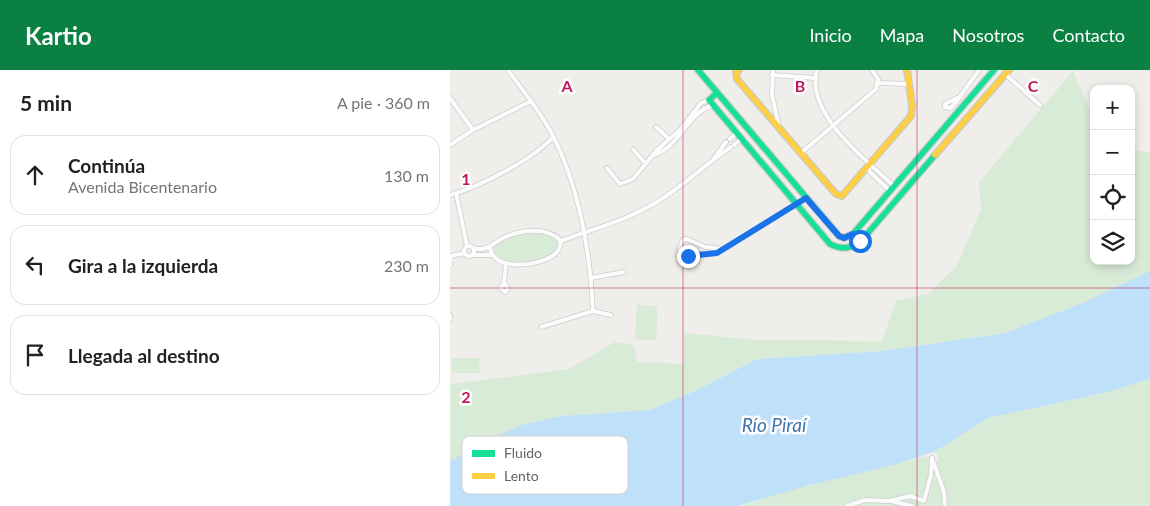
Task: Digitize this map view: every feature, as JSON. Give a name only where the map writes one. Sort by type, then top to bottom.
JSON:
[{"type":"street","points":[[508,70],[554,137],[571,184],[584,232],[591,278],[593,311]]},
{"type":"street","points":[[698,70],[839,236],[844,238],[853,234],[991,71]]},
{"type":"street","points":[[738,70],[736,72],[738,78],[836,194],[842,196],[911,116],[910,84],[907,70]]},
{"type":"street","points":[[817,70],[815,78],[819,102],[834,126],[868,165],[892,188]]},
{"type":"street","points":[[801,153],[876,89],[878,82],[872,70]]},
{"type":"street","points":[[958,98],[979,70]]},
{"type":"street","points":[[780,128],[772,95],[772,72],[815,78]]},
{"type":"street","points":[[709,100],[830,244],[845,250],[853,248],[860,241],[1007,72],[1040,105]]},
{"type":"street","points":[[878,82],[910,84]]},
{"type":"street","points":[[607,168],[616,181],[624,184],[633,180],[646,163],[681,129],[701,102],[709,100],[717,93]]},
{"type":"street","points":[[450,98],[473,130]]},
{"type":"street","points":[[654,155],[668,147],[705,108],[714,105],[722,98]]},
{"type":"street","points":[[450,145],[473,130],[531,101]]},
{"type":"street","points":[[714,158],[744,125]]},
{"type":"street","points":[[656,127],[669,139]]},
{"type":"street","points":[[561,241],[625,218],[660,201],[749,131]]},
{"type":"street","points":[[450,195],[497,174],[546,145],[554,137]]},
{"type":"street","points":[[546,145],[559,151]]},
{"type":"street","points":[[633,149],[646,163]]},
{"type":"street","points":[[914,163],[923,170]]},
{"type":"street","points":[[456,193],[468,246],[465,253]]},
{"type":"street","points":[[723,248],[705,247],[688,239],[683,240],[679,249],[688,256],[711,255],[723,248],[796,203],[806,198]]},
{"type":"street","points":[[876,207],[878,212],[884,214]]},
{"type":"street","points":[[468,246],[479,250],[490,248],[506,237],[530,231],[550,233],[561,241]]},
{"type":"street","points":[[853,234],[860,241]]},
{"type":"street","points":[[490,248],[491,255],[495,260],[506,264],[522,264],[552,256],[560,248],[561,241]]},
{"type":"street","points":[[471,255],[474,252],[473,248]]},
{"type":"street","points":[[450,265],[451,256],[465,253],[471,255],[491,255]]},
{"type":"street","points":[[504,284],[506,264]]},
{"type":"street","points":[[591,278],[624,272]]},
{"type":"street","points":[[541,327],[593,311],[611,315]]},
{"type":"street","points":[[450,314],[450,320]]},
{"type":"street","points":[[889,501],[910,496],[922,500],[926,499],[932,458],[944,492],[945,506]]},
{"type":"street","points":[[847,506],[865,500],[889,501],[912,506]]},
{"type":"green space","points":[[1073,71],[1090,111],[1090,265],[1135,265],[1135,150],[1150,153],[1150,271],[1079,305],[1005,333],[882,351],[757,359],[697,390],[650,410],[561,416],[495,436],[462,436],[462,455],[450,462],[450,384],[569,369],[615,342],[633,345],[637,362],[684,364],[684,333],[756,340],[882,341],[896,301],[928,294],[957,266],[981,209],[979,182]]},
{"type":"green space","points":[[532,233],[548,234],[557,239],[557,248],[544,257],[527,262],[509,261],[494,256],[492,250],[499,242],[509,237]]},
{"type":"green space","points":[[637,305],[658,306],[656,340],[635,339]]},
{"type":"green space","points":[[452,358],[479,358],[480,373],[452,373]]},
{"type":"green space","points":[[1150,379],[1150,506],[946,506],[943,481],[936,464],[938,460],[936,451],[988,418],[1108,392]]},
{"type":"green space","points":[[928,456],[932,466],[930,481],[934,478],[941,485],[944,506],[913,506],[893,501],[894,499],[865,500],[845,506],[742,506],[791,490]],"holes":[[[930,482],[927,498],[924,502],[911,496],[922,500],[925,499]]]},
{"type":"green space","points":[[888,501],[910,506],[850,506],[862,502]]},
{"type":"water","name":"Río Piraí","points":[[1150,271],[1150,379],[1108,392],[988,418],[936,451],[894,465],[806,486],[738,506],[450,506],[450,462],[462,454],[462,494],[628,494],[628,436],[497,436],[522,425],[561,416],[650,410],[697,390],[757,359],[882,351],[1005,333],[1078,305]]},
{"type":"traffic: fast","points":[[698,70],[839,236],[844,238],[853,234],[994,70]]},
{"type":"traffic: fast","points":[[717,93],[709,100],[830,244],[838,247],[850,247],[861,241],[935,155]]},
{"type":"traffic: slow","points":[[739,70],[736,72],[737,79],[836,194],[842,196],[911,116],[912,105],[907,70]]},
{"type":"traffic: slow","points":[[935,155],[1009,70]]},
{"type":"route","points":[[688,256],[717,253],[806,198],[839,236],[848,238],[853,234],[860,241]]}]
